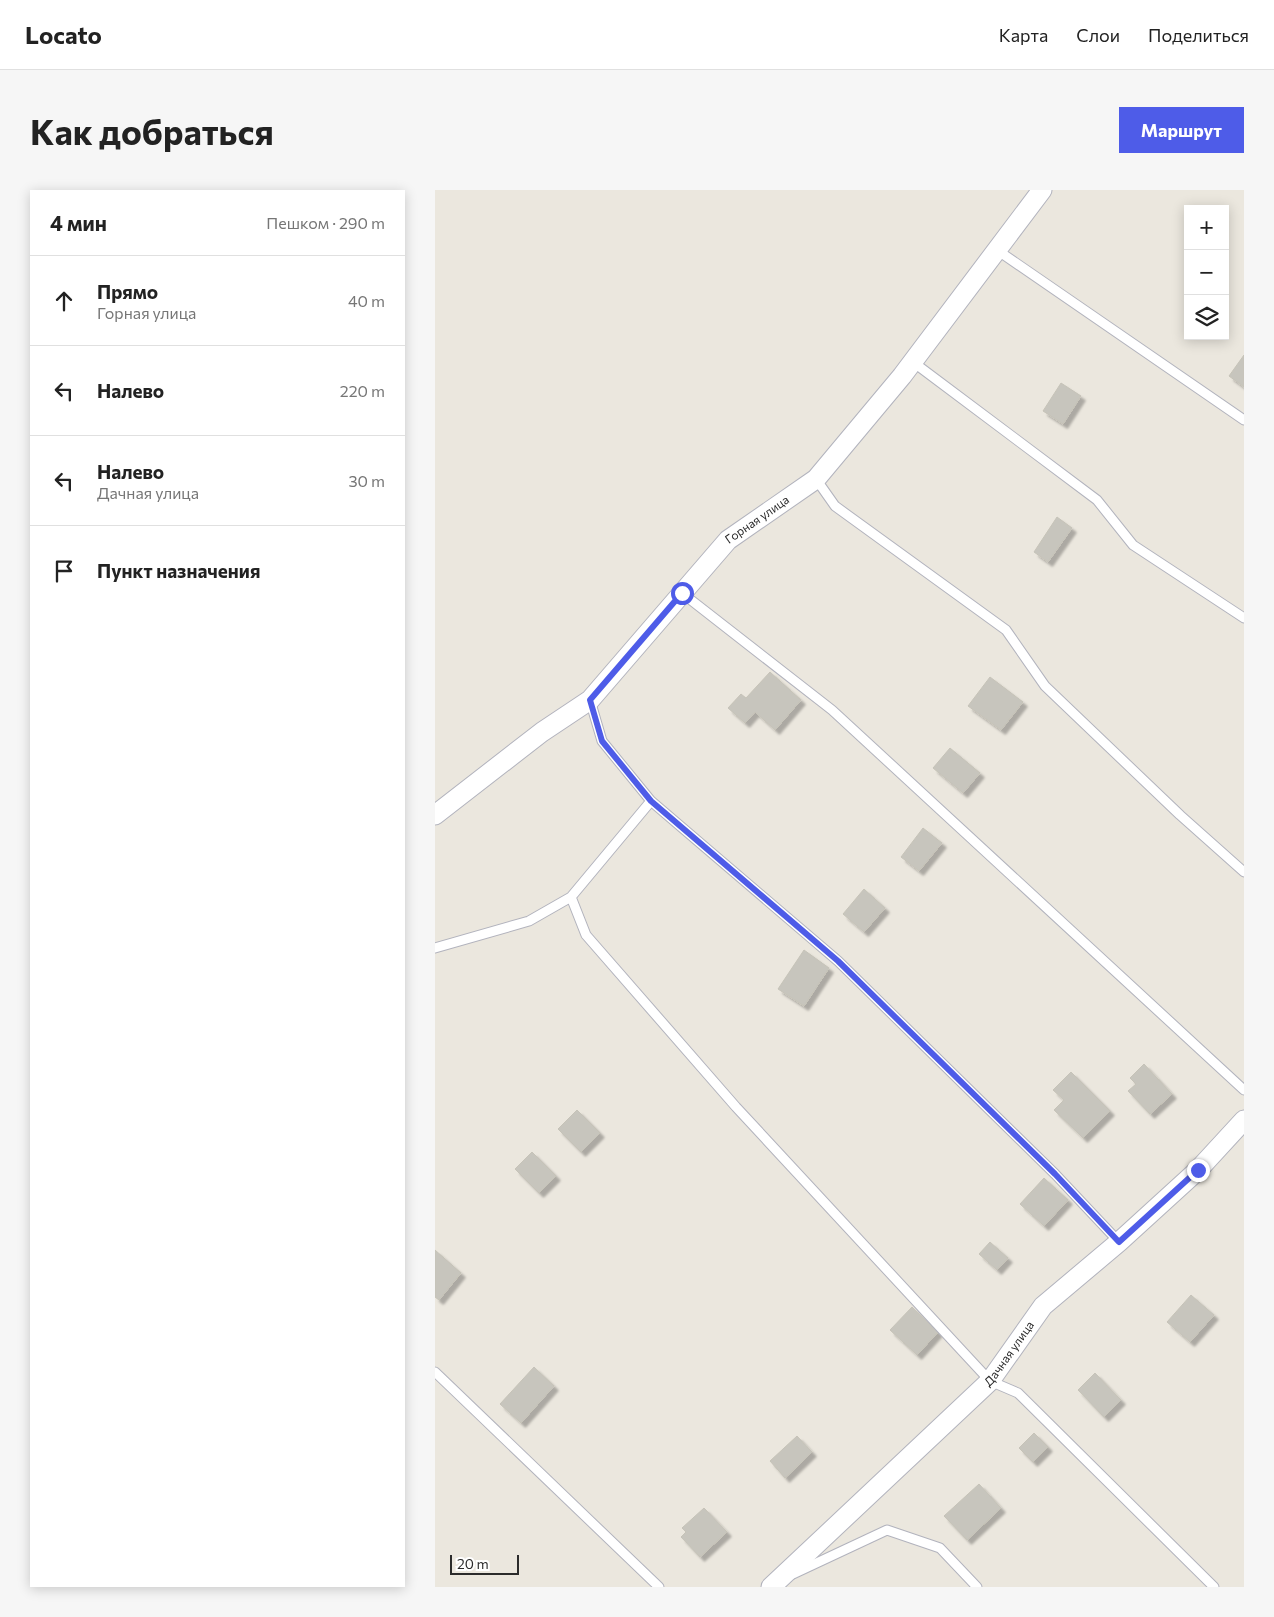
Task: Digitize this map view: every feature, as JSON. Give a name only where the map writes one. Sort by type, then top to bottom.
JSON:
[{"type":"street","name":"Горная улица","points":[[435,814],[542,732],[590,700],[728,540],[816,479],[913,362],[1042,190]]},
{"type":"street","name":"Дачная улица","points":[[769,1586],[989,1381],[1043,1306],[1119,1242],[1198,1170],[1244,1120]]},
{"type":"lane","points":[[997,250],[1244,420]]},
{"type":"lane","points":[[913,362],[1097,500],[1133,545],[1244,618]]},
{"type":"lane","points":[[816,479],[835,506],[1006,630],[1045,686],[1180,815],[1244,872]]},
{"type":"lane","points":[[682,593],[833,710],[1244,1090]]},
{"type":"lane","points":[[590,700],[602,741],[651,801],[838,961],[1055,1174],[1119,1242]]},
{"type":"lane","points":[[435,948],[529,922],[571,897],[651,801]]},
{"type":"lane","points":[[571,897],[585,935],[736,1108],[989,1381],[1018,1393],[1214,1587]]},
{"type":"lane","points":[[435,1372],[659,1587]]},
{"type":"lane","points":[[769,1586],[887,1530],[940,1548],[977,1587]]},
{"type":"building","points":[[1244,355],[1244,387],[1229,376]]},
{"type":"building","points":[[1061,383],[1081,396],[1063,424],[1043,411]]},
{"type":"building","points":[[1057,517],[1072,528],[1048,562],[1034,552]]},
{"type":"building","points":[[770,672],[801,700],[775,730],[755,712],[745,723],[728,708],[741,694],[746,698]]},
{"type":"building","points":[[990,677],[1023,702],[1001,730],[968,706]]},
{"type":"building","points":[[950,748],[980,773],[963,793],[933,768]]},
{"type":"building","points":[[923,828],[942,843],[919,871],[901,857]]},
{"type":"building","points":[[864,889],[885,908],[864,932],[843,914]]},
{"type":"building","points":[[804,950],[829,968],[804,1006],[778,989]]},
{"type":"building","points":[[1144,1064],[1172,1094],[1150,1114],[1128,1091],[1136,1084],[1130,1078]]},
{"type":"building","points":[[1071,1072],[1110,1111],[1083,1138],[1054,1110],[1064,1100],[1053,1090]]},
{"type":"building","points":[[577,1110],[600,1133],[581,1152],[558,1129]]},
{"type":"building","points":[[532,1152],[556,1176],[539,1193],[515,1169]]},
{"type":"building","points":[[1044,1178],[1068,1200],[1044,1226],[1020,1204]]},
{"type":"building","points":[[990,1242],[1008,1258],[997,1270],[979,1254]]},
{"type":"building","points":[[435,1250],[461,1273],[439,1300],[435,1297]]},
{"type":"building","points":[[1191,1295],[1214,1315],[1190,1342],[1167,1322]]},
{"type":"building","points":[[912,1307],[938,1332],[917,1355],[890,1330]]},
{"type":"building","points":[[534,1367],[554,1386],[521,1423],[500,1404]]},
{"type":"building","points":[[1095,1373],[1121,1400],[1104,1417],[1078,1390]]},
{"type":"building","points":[[1034,1433],[1048,1447],[1033,1462],[1019,1448]]},
{"type":"building","points":[[797,1436],[812,1452],[785,1478],[770,1461]]},
{"type":"building","points":[[979,1484],[1001,1508],[967,1540],[944,1516]]},
{"type":"building","points":[[704,1508],[727,1532],[700,1557],[681,1537],[686,1532],[682,1528]]},
{"type":"route","points":[[682,593],[590,700],[602,741],[651,801],[838,961],[1055,1174],[1119,1242],[1198,1170]]}]
